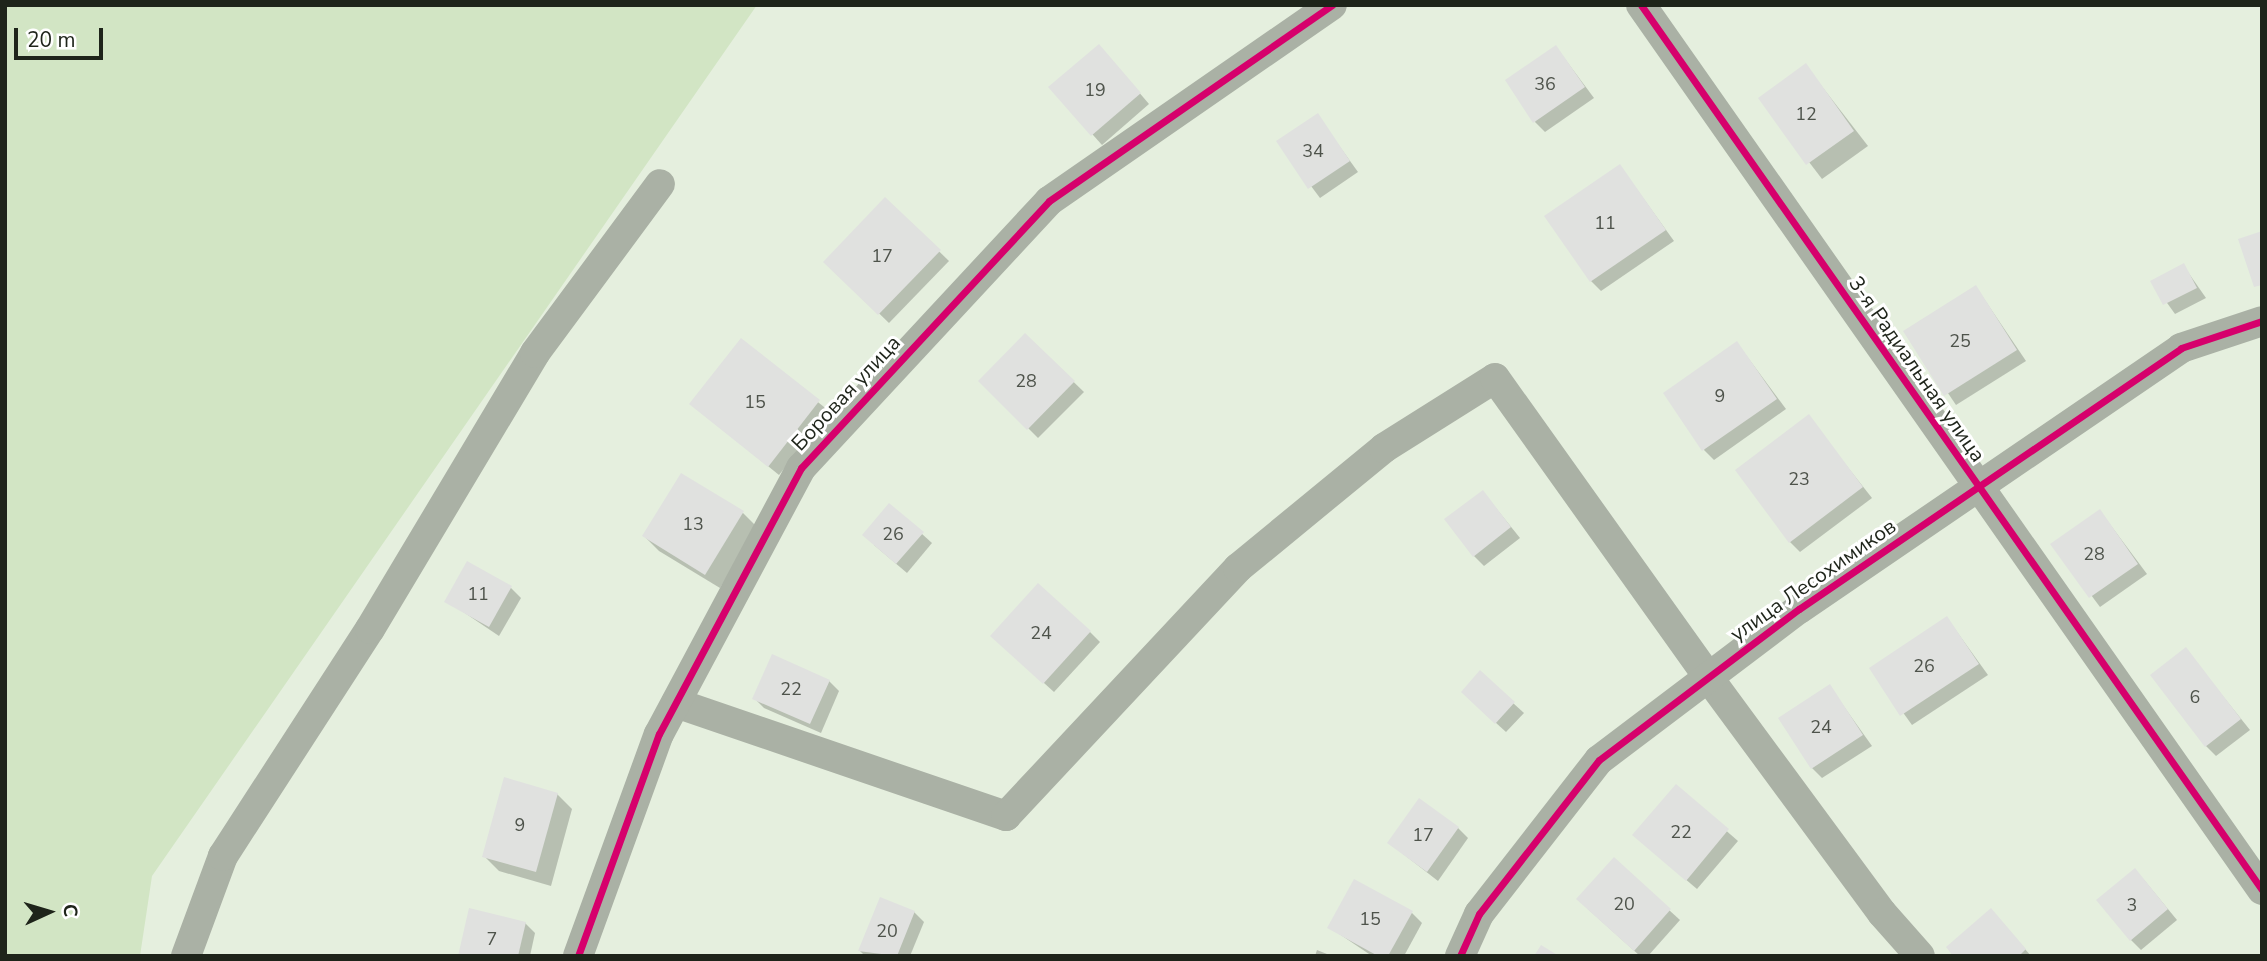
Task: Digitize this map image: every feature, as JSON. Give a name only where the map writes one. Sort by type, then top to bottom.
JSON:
[{"type":"street","name":"Боровая улица","points":[[578,956],[659,734],[801,468],[1049,201],[1332,5]]},
{"type":"street","name":"3-я Радиальная улица","points":[[1641,5],[2262,890]]},
{"type":"street","points":[[186,956],[223,856],[370,629],[535,353],[660,184]]},
{"type":"street","name":"улица Лесохимиков","points":[[1460,956],[1479,914],[1599,760],[1708,677],[2181,348],[2262,321]]},
{"type":"street","points":[[676,703],[1006,816],[1238,568],[1384,448],[1495,378],[1708,677],[1882,913],[1920,956]]},
{"type":"green space","points":[[5,5],[757,5],[152,876],[140,956],[5,956]]},
{"type":"building","points":[[1099,44],[1141,93],[1091,136],[1048,87]]},
{"type":"building","points":[[1556,45],[1585,87],[1533,123],[1505,80]]},
{"type":"building","points":[[1806,63],[1854,131],[1806,165],[1758,98]]},
{"type":"building","points":[[1318,113],[1350,161],[1308,189],[1276,141]]},
{"type":"building","points":[[1620,164],[1666,230],[1590,282],[1544,216]]},
{"type":"building","points":[[885,197],[941,250],[878,315],[823,262]]},
{"type":"building","points":[[2262,231],[2262,285],[2254,287],[2238,239]]},
{"type":"building","points":[[2184,263],[2197,288],[2163,305],[2150,281]]},
{"type":"building","points":[[1976,285],[2017,350],[1944,396],[1903,331]]},
{"type":"building","points":[[1025,333],[1075,381],[1027,430],[978,381]]},
{"type":"building","points":[[741,338],[820,400],[768,467],[689,404]]},
{"type":"building","points":[[1737,341],[1777,399],[1702,451],[1663,393]]},
{"type":"building","points":[[1809,414],[1863,487],[1789,543],[1735,470]]},
{"type":"building","points":[[681,473],[744,511],[705,575],[642,536]]},
{"type":"building","points":[[1483,490],[1511,527],[1473,557],[1444,519]]},
{"type":"building","points":[[889,503],[924,532],[896,564],[862,535]]},
{"type":"building","points":[[2100,509],[2138,564],[2089,598],[2050,544]]},
{"type":"building","points":[[467,561],[512,586],[489,627],[444,602]]},
{"type":"building","points":[[1038,583],[1091,631],[1043,684],[990,636]]},
{"type":"building","points":[[1947,616],[1979,664],[1900,716],[1869,668]]},
{"type":"building","points":[[2186,647],[2241,719],[2205,747],[2150,675]]},
{"type":"building","points":[[772,654],[830,680],[810,724],[752,699]]},
{"type":"building","points":[[1480,670],[1515,702],[1495,724],[1461,692]]},
{"type":"building","points":[[1830,684],[1863,735],[1811,769],[1778,718]]},
{"type":"building","points":[[504,777],[558,793],[536,872],[482,857]]},
{"type":"building","points":[[1676,784],[1729,829],[1686,881],[1632,835]]},
{"type":"building","points":[[1419,798],[1459,827],[1427,872],[1387,843]]},
{"type":"building","points":[[1614,857],[1671,909],[1634,951],[1576,899]]},
{"type":"building","points":[[2135,868],[2168,909],[2130,941],[2096,900]]},
{"type":"building","points":[[1354,879],[1413,911],[1388,956],[1378,956],[1327,928]]},
{"type":"building","points":[[880,897],[915,911],[897,956],[858,951]]},
{"type":"building","points":[[469,908],[526,922],[518,956],[458,956]]},
{"type":"building","points":[[1991,908],[2026,949],[2019,956],[1953,956],[1946,947]]},
{"type":"building","points":[[1541,945],[1559,956],[1534,956]]},
{"type":"cycle path","points":[[578,956],[659,734],[801,468],[1049,201],[1332,5]]},
{"type":"cycle path","points":[[1641,5],[2262,890]]},
{"type":"cycle path","points":[[1460,956],[1479,914],[1599,760],[1799,609],[2181,348],[2262,321]]}]
